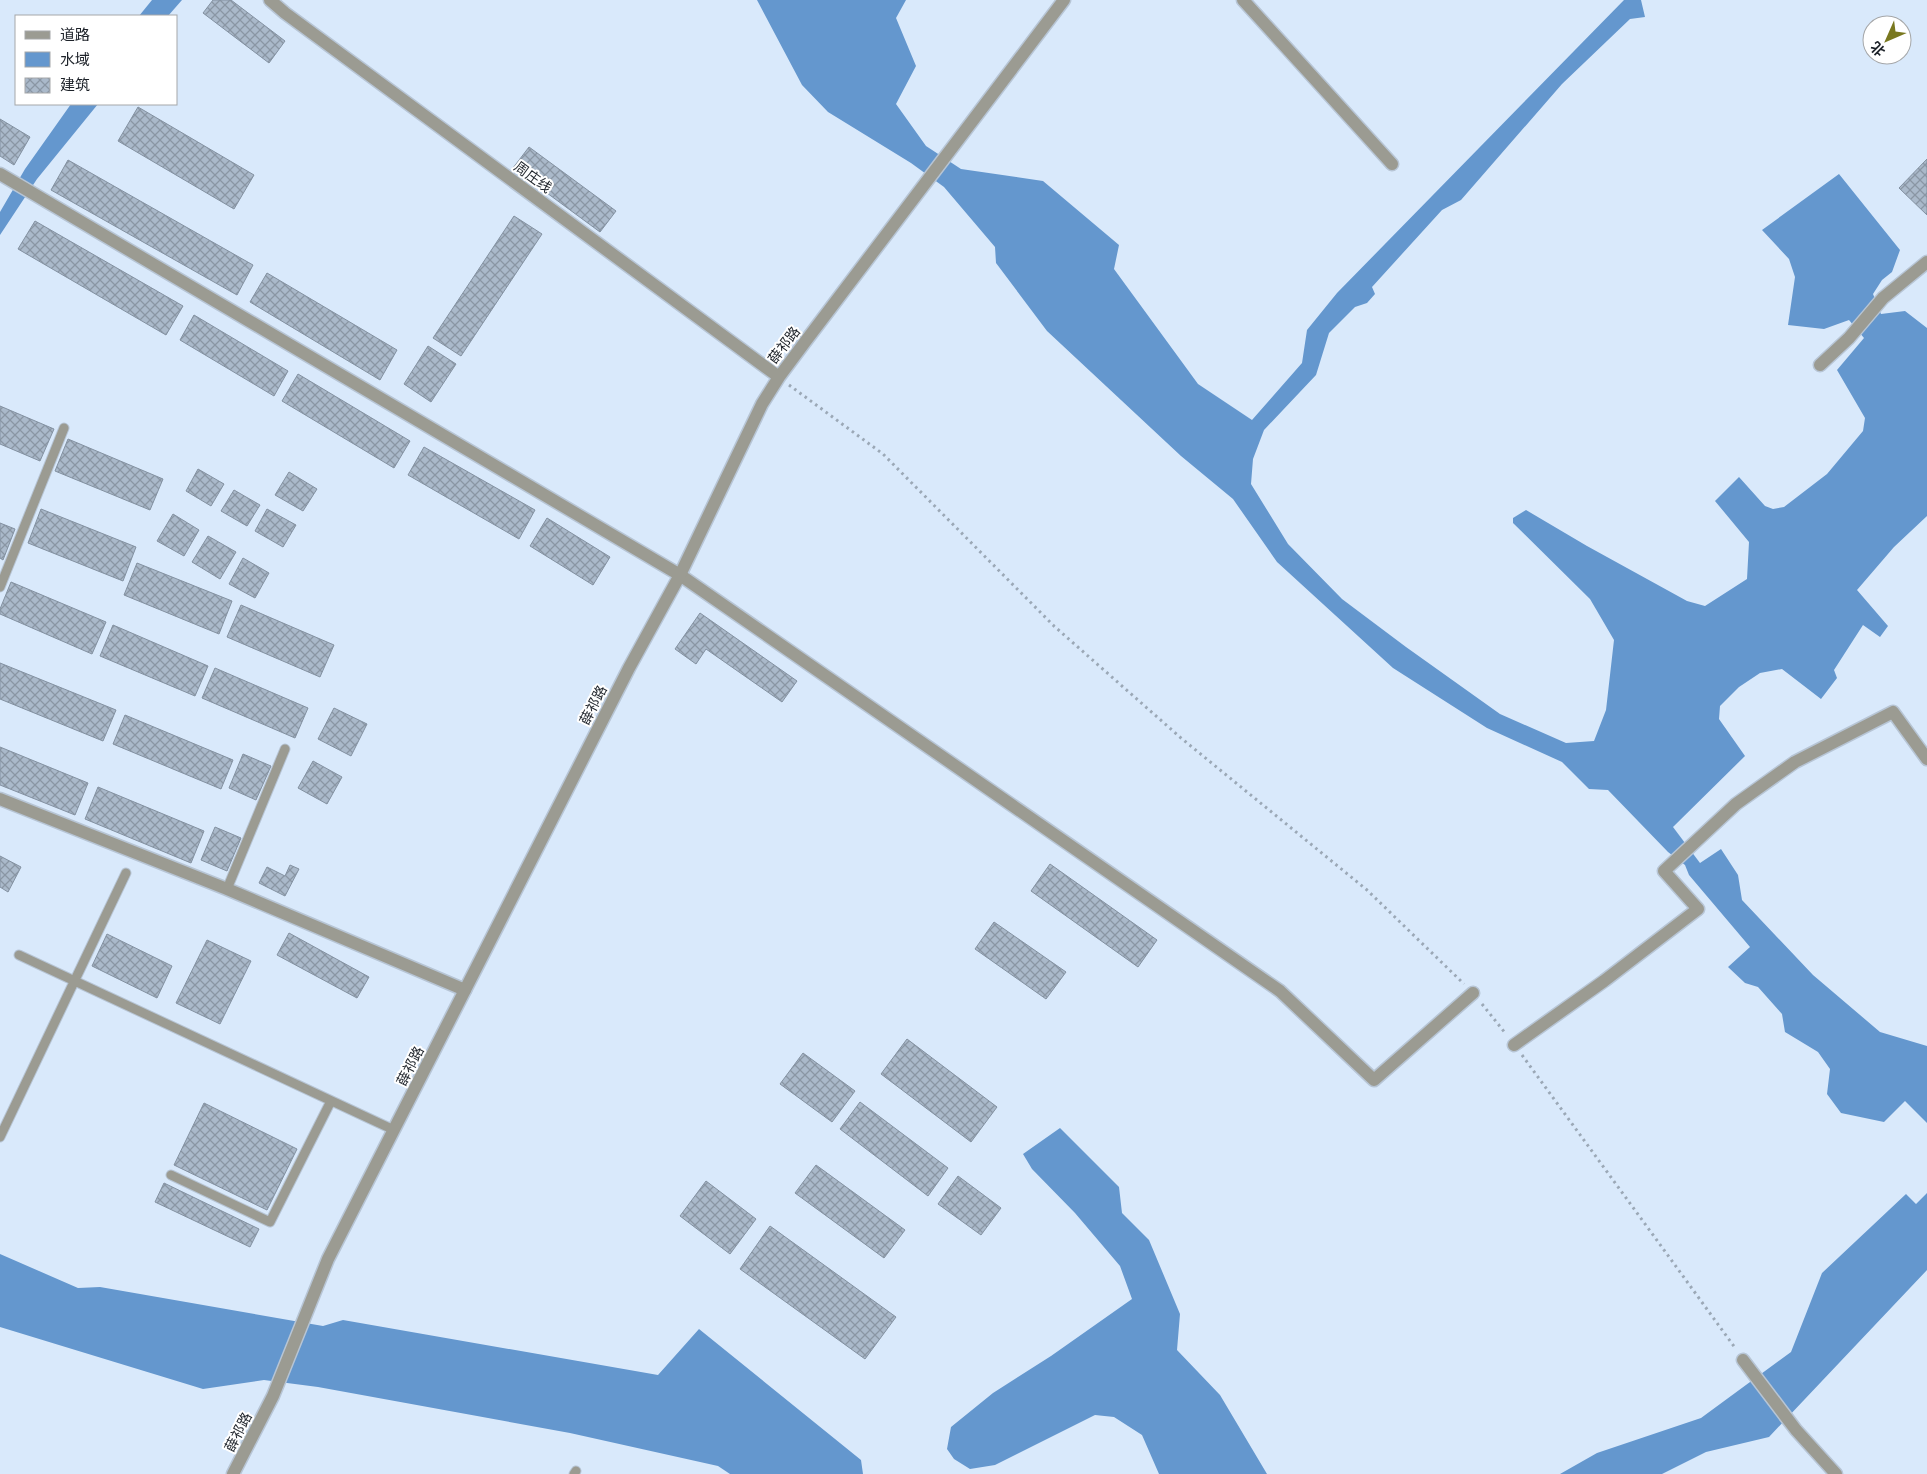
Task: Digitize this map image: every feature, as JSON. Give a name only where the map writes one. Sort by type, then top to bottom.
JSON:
[{"type":"street","name":"周庄线","points":[[270,0],[285,13],[779,377]]},
{"type":"street","name":"薛祁路","points":[[234,1474],[273,1396],[328,1260],[629,668],[680,575],[762,404],[779,377],[1064,0]]},
{"type":"street","points":[[1242,0],[1392,164]]},
{"type":"street","points":[[0,174],[680,575],[1280,991],[1374,1080],[1473,993]]},
{"type":"street","points":[[1820,365],[1849,338],[1883,298],[1927,262]]},
{"type":"street","points":[[1514,1045],[1604,981],[1698,909],[1664,871],[1736,804],[1795,762],[1893,712],[1927,759]]},
{"type":"street","points":[[0,798],[227,889],[466,990]]},
{"type":"street","points":[[1743,1360],[1796,1430],[1836,1474]]},
{"type":"lane","points":[[0,587],[64,428]]},
{"type":"lane","points":[[227,889],[285,750]]},
{"type":"lane","points":[[0,1137],[126,873]]},
{"type":"lane","points":[[20,955],[394,1130]]},
{"type":"lane","points":[[171,1175],[270,1222],[331,1102]]},
{"type":"path","points":[[779,377],[883,454],[1054,626],[1181,738],[1368,890],[1473,993],[1514,1045],[1743,1360]]},
{"type":"water","points":[[152,0],[182,0],[169,15],[140,15]]},
{"type":"water","points":[[757,0],[906,0],[896,18],[916,66],[896,104],[926,146],[961,169],[1043,181],[1119,245],[1114,269],[1198,384],[1252,420],[1302,363],[1307,330],[1337,293],[1624,0],[1641,0],[1645,17],[1630,19],[1562,84],[1461,200],[1442,210],[1372,287],[1375,294],[1367,303],[1355,307],[1329,333],[1316,375],[1264,430],[1253,459],[1251,484],[1288,544],[1342,599],[1500,714],[1566,743],[1594,741],[1606,710],[1614,640],[1590,599],[1513,523],[1513,518],[1526,510],[1687,601],[1705,606],[1747,579],[1749,542],[1715,501],[1739,477],[1765,506],[1773,509],[1784,507],[1827,474],[1863,431],[1865,418],[1837,370],[1864,338],[1849,320],[1824,329],[1788,325],[1795,277],[1789,259],[1762,230],[1839,174],[1900,250],[1892,272],[1882,280],[1873,294],[1881,314],[1905,311],[1927,328],[1927,516],[1894,547],[1857,590],[1888,626],[1880,637],[1863,625],[1834,670],[1837,678],[1821,699],[1782,669],[1760,673],[1739,687],[1720,706],[1719,719],[1745,756],[1673,827],[1700,863],[1721,849],[1738,875],[1742,900],[1813,975],[1880,1032],[1927,1046],[1927,1123],[1905,1101],[1884,1122],[1841,1113],[1827,1094],[1830,1069],[1818,1052],[1785,1032],[1782,1014],[1758,987],[1745,983],[1728,967],[1750,947],[1689,875],[1685,865],[1668,852],[1608,790],[1589,789],[1562,762],[1487,728],[1393,668],[1277,562],[1233,499],[1181,456],[1047,331],[996,263],[995,247],[944,187],[911,163],[828,112],[802,85]]},
{"type":"water","points":[[70,105],[97,105],[37,179],[0,235],[0,212],[25,169]]},
{"type":"water","points":[[1060,1128],[1119,1187],[1122,1213],[1149,1240],[1180,1314],[1177,1350],[1220,1395],[1267,1474],[1159,1474],[1142,1435],[1114,1417],[1095,1415],[995,1465],[970,1469],[954,1459],[947,1449],[951,1427],[993,1393],[1051,1356],[1132,1299],[1120,1266],[1075,1213],[1032,1169],[1023,1154]]},
{"type":"water","points":[[1927,1193],[1927,1270],[1769,1437],[1706,1452],[1662,1474],[1560,1474],[1597,1453],[1701,1418],[1791,1352],[1822,1273],[1906,1194],[1916,1204]]},
{"type":"water","points":[[0,1254],[78,1288],[100,1287],[323,1326],[343,1320],[658,1375],[699,1329],[861,1460],[863,1474],[730,1474],[718,1466],[570,1433],[318,1387],[264,1380],[203,1389],[0,1327]]},
{"type":"building","points":[[213,0],[231,0],[285,41],[269,63],[203,13]]},
{"type":"building","points":[[138,107],[254,175],[234,209],[118,141]]},
{"type":"building","points":[[0,119],[30,137],[14,165],[0,156]]},
{"type":"building","points":[[529,147],[616,211],[600,232],[513,168]]},
{"type":"building","points":[[1927,159],[1927,215],[1899,188]]},
{"type":"building","points":[[68,160],[253,265],[237,295],[51,190]]},
{"type":"building","points":[[514,216],[542,234],[461,356],[433,338]]},
{"type":"building","points":[[35,221],[183,306],[166,335],[18,249]]},
{"type":"building","points":[[267,273],[397,350],[380,380],[250,302]]},
{"type":"building","points":[[194,315],[288,371],[274,396],[180,340]]},
{"type":"building","points":[[428,346],[456,364],[431,402],[404,384]]},
{"type":"building","points":[[298,374],[410,441],[394,468],[282,401]]},
{"type":"building","points":[[0,406],[54,429],[40,461],[0,444]]},
{"type":"building","points":[[68,439],[163,479],[150,510],[55,471]]},
{"type":"building","points":[[424,447],[535,510],[519,539],[408,475]]},
{"type":"building","points":[[198,469],[224,484],[211,506],[186,491]]},
{"type":"building","points":[[289,472],[317,489],[303,511],[275,495]]},
{"type":"building","points":[[234,490],[260,505],[247,526],[221,511]]},
{"type":"building","points":[[41,509],[136,547],[123,581],[28,543]]},
{"type":"building","points":[[267,509],[296,525],[283,547],[255,531]]},
{"type":"building","points":[[173,514],[199,530],[184,556],[157,541]]},
{"type":"building","points":[[547,518],[610,557],[593,585],[530,546]]},
{"type":"building","points":[[0,523],[15,529],[3,560],[0,558]]},
{"type":"building","points":[[208,536],[236,552],[220,579],[192,562]]},
{"type":"building","points":[[243,558],[269,573],[255,598],[229,584]]},
{"type":"building","points":[[137,563],[232,601],[219,634],[124,595]]},
{"type":"building","points":[[11,582],[106,622],[92,654],[0,614],[0,609]]},
{"type":"building","points":[[241,605],[334,645],[320,677],[227,637]]},
{"type":"building","points":[[700,613],[797,681],[782,702],[706,649],[696,664],[675,649]]},
{"type":"building","points":[[113,625],[208,666],[195,696],[100,656]]},
{"type":"building","points":[[0,663],[116,710],[103,741],[0,699]]},
{"type":"building","points":[[215,668],[308,708],[295,738],[202,698]]},
{"type":"building","points":[[334,708],[367,724],[351,756],[318,739]]},
{"type":"building","points":[[125,715],[233,760],[221,789],[113,744]]},
{"type":"building","points":[[0,747],[88,783],[75,815],[0,785]]},
{"type":"building","points":[[243,754],[271,766],[256,800],[229,788]]},
{"type":"building","points":[[313,761],[342,777],[327,804],[298,788]]},
{"type":"building","points":[[98,787],[204,831],[191,863],[85,819]]},
{"type":"building","points":[[215,827],[241,838],[227,871],[201,860]]},
{"type":"building","points":[[0,856],[21,867],[8,892],[0,887]]},
{"type":"building","points":[[1050,864],[1157,940],[1138,967],[1031,891]]},
{"type":"building","points":[[290,865],[299,869],[285,896],[259,883],[267,867],[285,876]]},
{"type":"building","points":[[994,922],[1066,972],[1046,999],[975,949]]},
{"type":"building","points":[[289,933],[369,977],[357,998],[277,955]]},
{"type":"building","points":[[107,934],[172,966],[157,998],[92,966]]},
{"type":"building","points":[[207,940],[251,961],[220,1024],[176,1003]]},
{"type":"building","points":[[907,1039],[997,1107],[971,1142],[881,1074]]},
{"type":"building","points":[[803,1053],[855,1091],[832,1122],[780,1084]]},
{"type":"building","points":[[860,1102],[948,1168],[928,1196],[840,1129]]},
{"type":"building","points":[[204,1103],[297,1149],[267,1210],[174,1165]]},
{"type":"building","points":[[816,1165],[905,1230],[884,1258],[795,1193]]},
{"type":"building","points":[[958,1176],[1001,1208],[981,1235],[938,1204]]},
{"type":"building","points":[[706,1181],[756,1219],[730,1254],[680,1216]]},
{"type":"building","points":[[164,1183],[259,1229],[250,1247],[155,1202]]},
{"type":"building","points":[[770,1226],[896,1317],[865,1359],[740,1269]]}]
